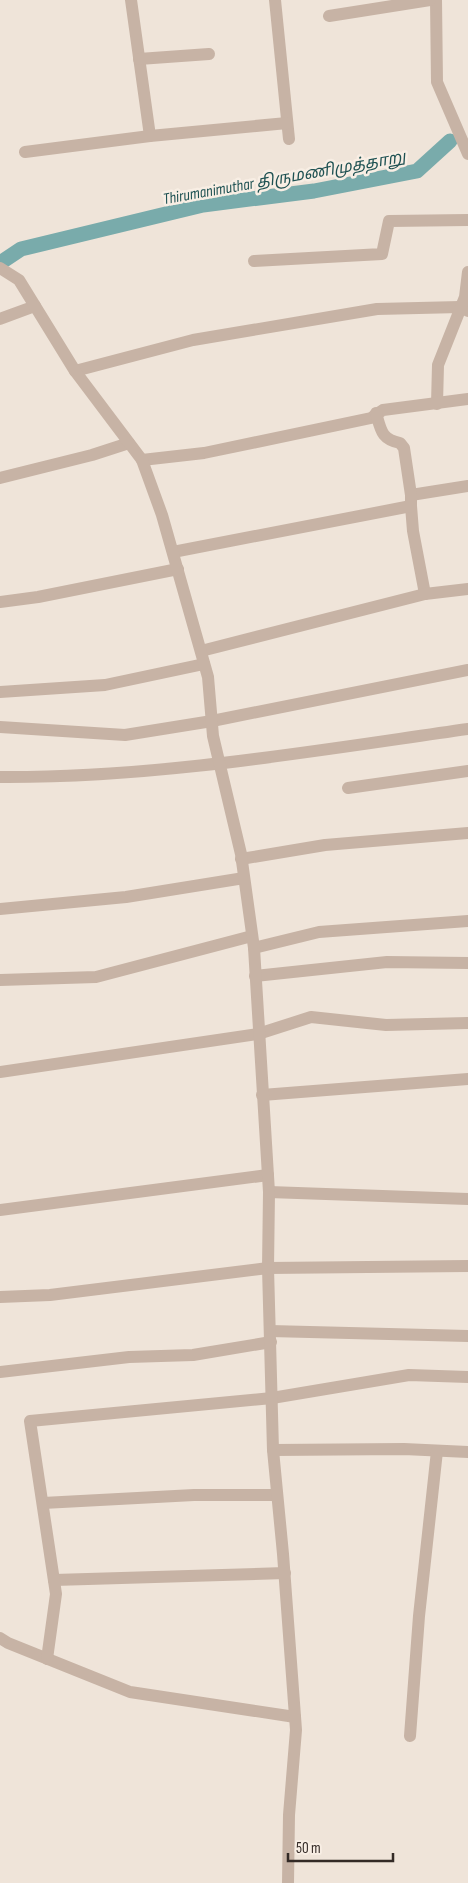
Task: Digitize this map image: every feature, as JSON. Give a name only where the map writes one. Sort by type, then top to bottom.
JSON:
[{"type":"street","points":[[137,0],[131,0],[150,136]]},
{"type":"street","points":[[275,0],[289,139]]},
{"type":"street","points":[[329,16],[430,0]]},
{"type":"street","points":[[436,0],[437,82],[468,154]]},
{"type":"street","points":[[139,59],[209,54]]},
{"type":"street","points":[[25,152],[150,136],[288,123]]},
{"type":"street","points":[[254,261],[382,254],[388,221],[468,220]]},
{"type":"street","points":[[0,268],[20,280],[75,371],[142,460],[162,515],[208,677],[214,736],[241,859],[256,976],[269,1192],[268,1268],[273,1450],[285,1573],[296,1730],[289,1815],[288,1883]]},
{"type":"street","points":[[437,404],[438,365],[464,309],[468,272]]},
{"type":"street","points":[[0,319],[36,306]]},
{"type":"street","points":[[75,371],[193,340],[377,309],[464,309]]},
{"type":"street","points":[[142,460],[204,453],[370,418],[384,410],[468,400]]},
{"type":"street","points":[[376,413],[385,437],[400,443],[404,448],[413,531],[425,594]]},
{"type":"street","points":[[0,478],[92,455],[129,443]]},
{"type":"street","points":[[173,552],[468,486]]},
{"type":"street","points":[[0,602],[38,597],[178,569]]},
{"type":"street","points":[[201,651],[425,594],[468,589]]},
{"type":"street","points":[[0,692],[105,685],[204,664]]},
{"type":"street","points":[[0,727],[125,735],[212,721],[468,670]]},
{"type":"street","points":[[0,777],[176,769],[468,729]]},
{"type":"street","points":[[348,788],[468,771]]},
{"type":"street","points":[[241,859],[325,845],[468,833]]},
{"type":"street","points":[[0,909],[126,897],[244,878]]},
{"type":"street","points":[[0,980],[96,977],[253,942],[319,932],[468,921]]},
{"type":"street","points":[[256,976],[387,962],[468,963]]},
{"type":"street","points":[[0,1072],[258,1034],[311,1017],[386,1024],[468,1023]]},
{"type":"street","points":[[262,1095],[468,1078]]},
{"type":"street","points":[[0,1210],[268,1175]]},
{"type":"street","points":[[269,1192],[468,1199]]},
{"type":"street","points":[[0,1298],[50,1295],[268,1268],[468,1266]]},
{"type":"street","points":[[0,1372],[129,1357],[193,1354],[271,1337],[468,1336]]},
{"type":"street","points":[[47,1659],[56,1594],[30,1421],[272,1398],[409,1375],[468,1377]]},
{"type":"street","points":[[273,1450],[404,1449],[468,1452]]},
{"type":"street","points":[[410,1736],[419,1616],[437,1451]]},
{"type":"street","points":[[43,1503],[194,1495],[277,1494]]},
{"type":"street","points":[[54,1580],[285,1573]]},
{"type":"street","points":[[0,1638],[8,1643],[130,1692],[295,1717]]},
{"type":"waterway","name":"Thirumanimuthar திருமணிமுத்தாறு","points":[[0,263],[21,249],[203,205],[314,191],[417,171],[450,141]]}]
